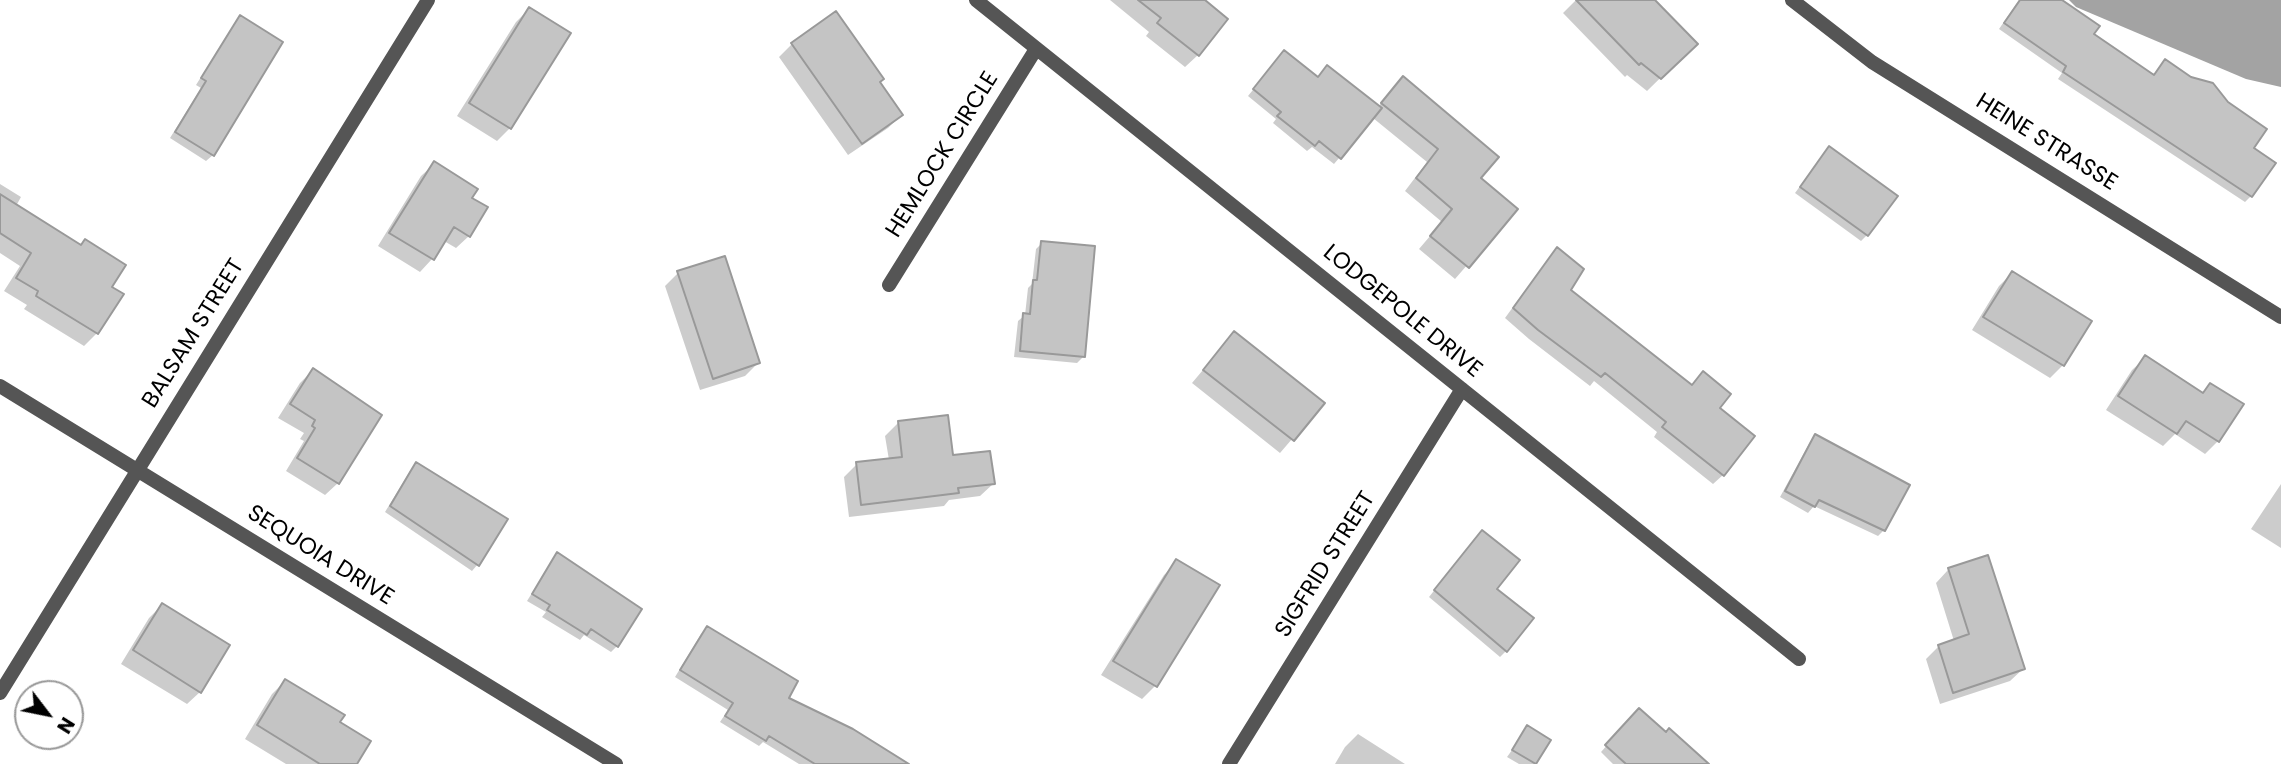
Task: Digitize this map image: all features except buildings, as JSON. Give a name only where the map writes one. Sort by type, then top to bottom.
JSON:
[{"type":"street","name":"BALSAM STREET","points":[[0,693],[428,0]]},
{"type":"street","name":"LODGEPOLE DRIVE","points":[[976,0],[1799,659]]},
{"type":"street","name":"HEINE STRASSE","points":[[1792,0],[1872,62],[2281,317]]},
{"type":"street","name":"HEMLOCK CIRCLE","points":[[889,285],[1036,48]]},
{"type":"street","name":"SEQUOIA DRIVE","points":[[0,386],[616,764]]},
{"type":"street","name":"SIGFRID STREET","points":[[1229,764],[1462,389]]},
{"type":"shaded area","points":[[2069,0],[2281,0],[2281,87],[2246,79],[2076,7]]}]
